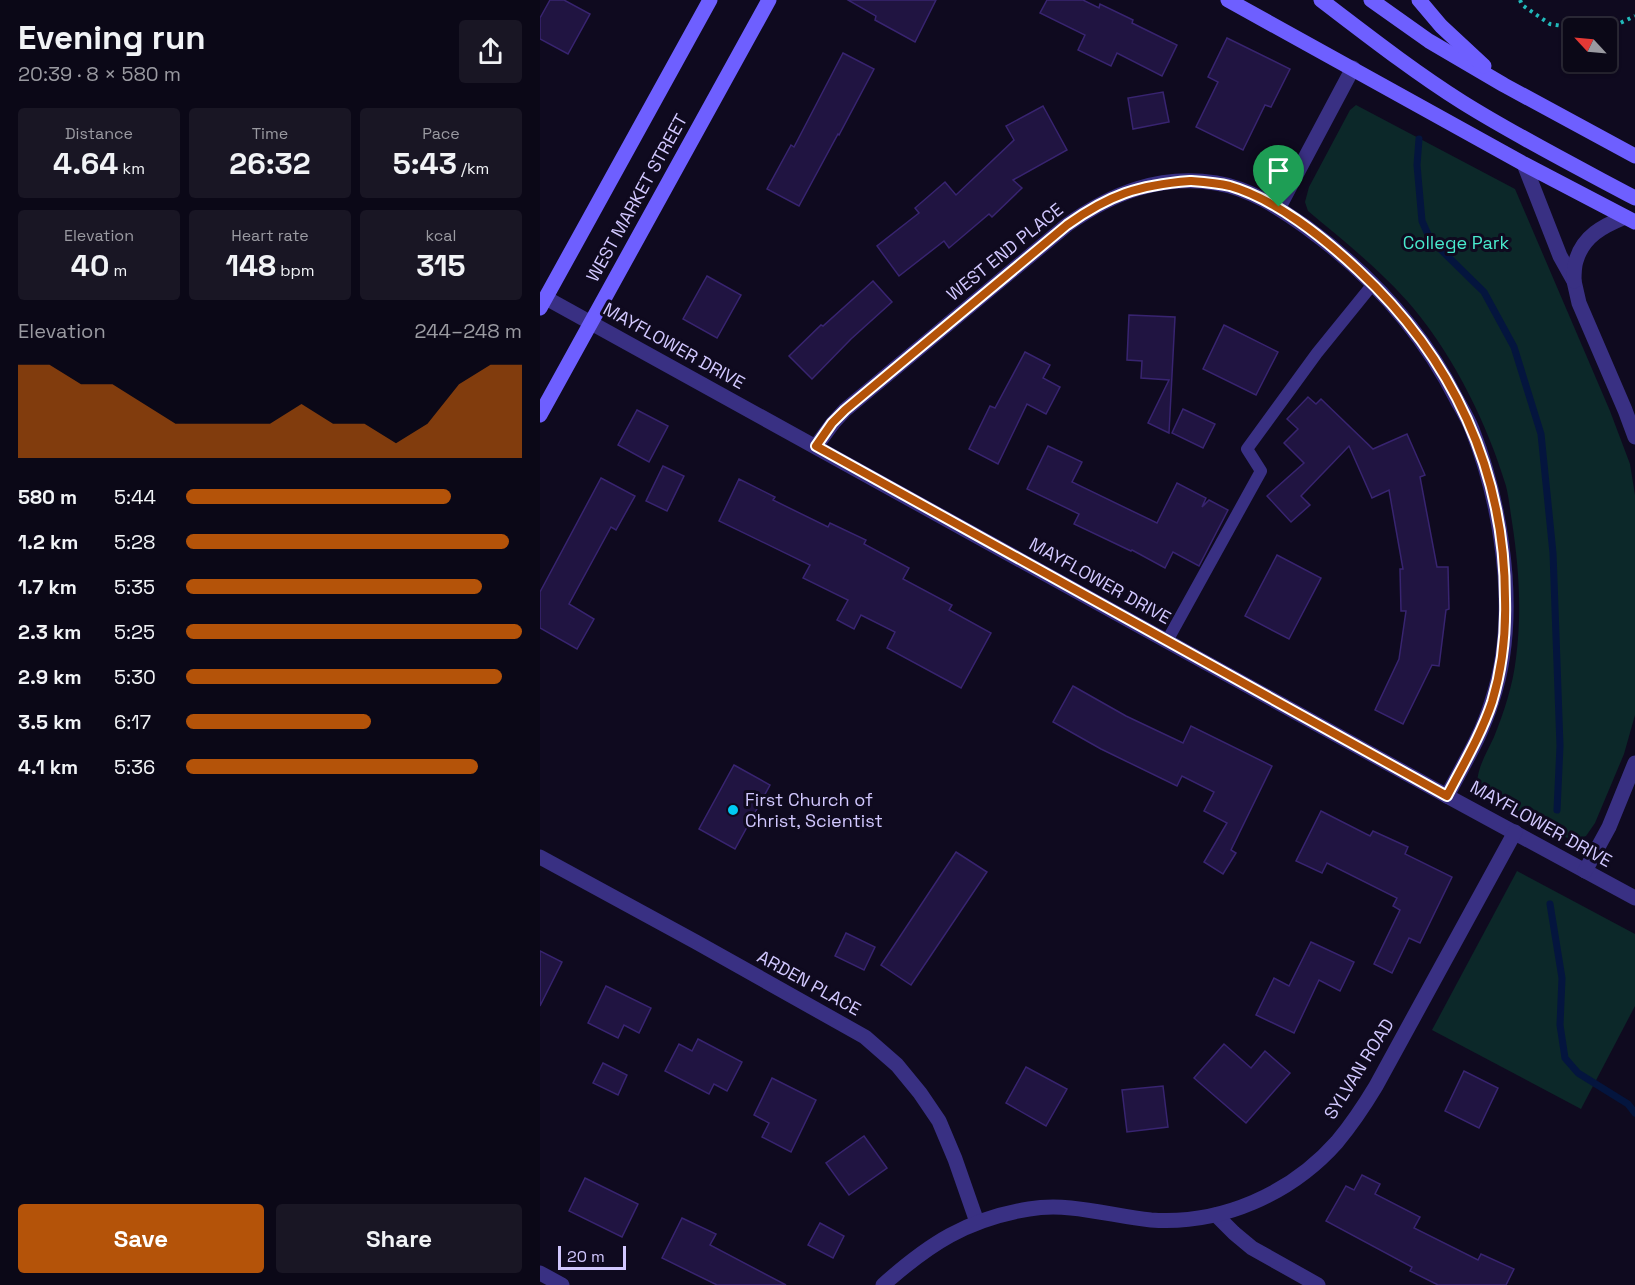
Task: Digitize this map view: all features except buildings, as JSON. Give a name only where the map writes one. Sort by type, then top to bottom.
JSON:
[{"type":"main road","name":"WEST MARKET STREET","points":[[543,303],[710,0]]},
{"type":"main road","name":"WEST MARKET STREET","points":[[540,415],[769,0]]},
{"type":"main road","points":[[1227,0],[1630,220]]},
{"type":"main road","points":[[1320,0],[1382,48],[1462,102],[1510,131],[1635,198]]},
{"type":"main road","points":[[1371,0],[1429,41],[1504,85],[1635,156]]},
{"type":"main road","points":[[1419,0],[1442,26],[1504,85]]},
{"type":"street","points":[[1279,207],[1353,68]]},
{"type":"street","points":[[1524,164],[1560,256],[1574,281],[1580,303],[1635,437]]},
{"type":"street","name":"WEST END PLACE","points":[[816,446],[832,423],[845,410],[1067,225],[1090,209],[1139,188],[1161,183],[1190,181],[1233,187],[1279,207],[1345,258],[1396,308],[1417,335],[1447,380],[1471,427],[1491,487],[1501,534],[1505,576],[1506,619],[1501,660],[1492,701],[1478,737],[1447,796]]},
{"type":"street","points":[[1574,281],[1576,261],[1583,246],[1592,235],[1603,226],[1630,220]]},
{"type":"street","name":"MAYFLOWER DRIVE","points":[[543,303],[591,322],[1635,898]]},
{"type":"street","points":[[1585,871],[1609,827],[1635,763]]},
{"type":"street","name":"SYLVAN ROAD","points":[[883,1285],[935,1243],[977,1222],[1002,1214],[1032,1208],[1066,1207],[1152,1220],[1183,1220],[1216,1215],[1251,1203],[1278,1190],[1307,1169],[1335,1143],[1358,1115],[1515,832]]},
{"type":"street","name":"ARDEN PLACE","points":[[540,857],[865,1037],[897,1065],[939,1121],[977,1222]]},
{"type":"street","points":[[1216,1215],[1252,1248],[1318,1285]]},
{"type":"street","points":[[540,1273],[562,1285]]},
{"type":"lane","points":[[1167,641],[1261,471],[1246,449],[1317,353],[1373,284]]},
{"type":"path","points":[[1520,0],[1521,4],[1550,24],[1563,26]]},
{"type":"path","points":[[1617,24],[1635,16]]},
{"type":"green space","name":"College Park","points":[[1356,105],[1515,189],[1610,411],[1630,464],[1635,495],[1635,715],[1624,754],[1595,823],[1586,836],[1577,839],[1569,839],[1483,791],[1477,783],[1481,765],[1505,708],[1516,658],[1519,590],[1508,495],[1499,463],[1469,393],[1429,328],[1390,282],[1308,211],[1305,202],[1309,187],[1350,110]]},
{"type":"green space","points":[[1517,871],[1635,934],[1635,1006],[1581,1109],[1432,1030]]},
{"type":"waterway","points":[[1419,139],[1417,165],[1422,221],[1430,239],[1484,292],[1514,347],[1541,434],[1553,553],[1560,746],[1557,810]]},
{"type":"waterway","points":[[1550,904],[1562,978],[1560,1025],[1565,1058],[1578,1073],[1628,1104],[1635,1113]]},
{"type":"place","name":"First Church of Christ, Scientist","points":[[733,810]]},
{"type":"route","points":[[1190,181],[1233,187],[1279,207],[1345,258],[1396,308],[1417,335],[1447,380],[1471,427],[1491,487],[1501,534],[1505,576],[1506,619],[1501,660],[1492,701],[1478,737],[1447,796],[816,446],[832,423],[845,410],[1067,225],[1090,209],[1139,188],[1161,183],[1190,181]]}]
